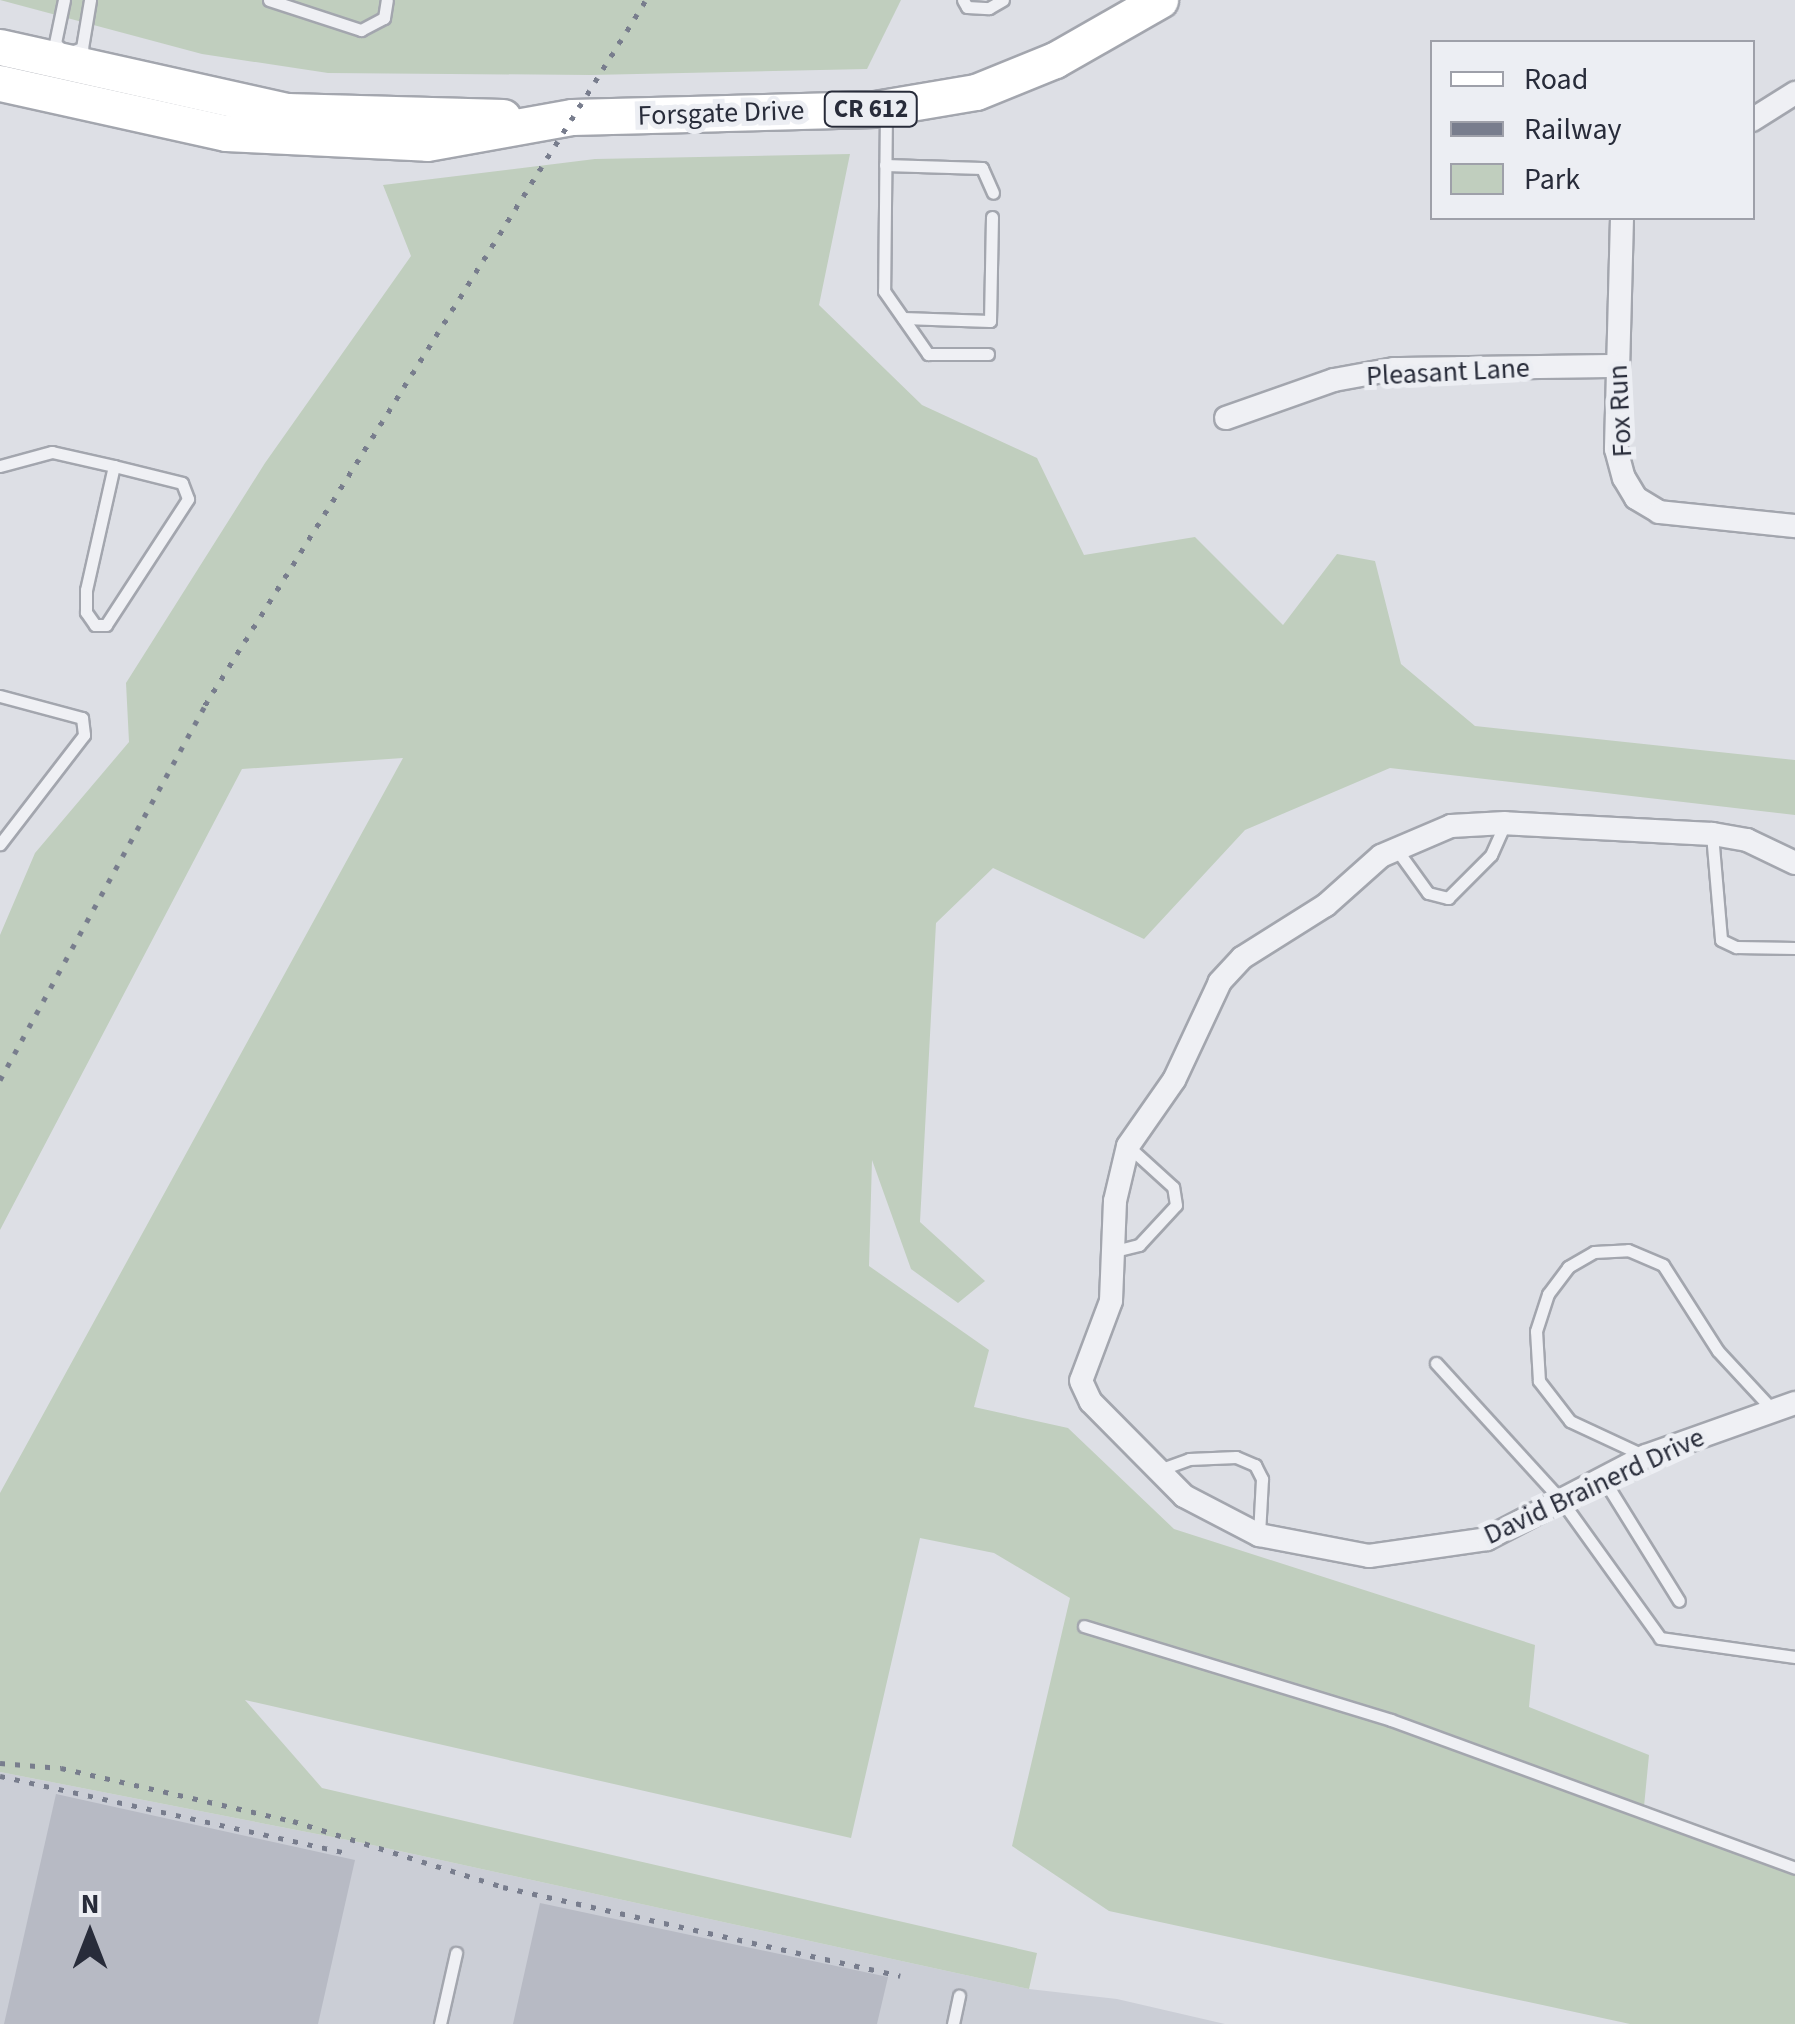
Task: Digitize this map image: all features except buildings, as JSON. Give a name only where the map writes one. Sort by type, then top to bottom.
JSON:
[{"type":"main road","name":"Forsgate Drive","points":[[0,47],[65,58],[286,110],[559,119],[886,107],[976,92],[1055,60],[1160,0]]},
{"type":"main road","name":"Forsgate Drive","points":[[0,83],[226,133],[337,143],[479,138],[559,119]]},
{"type":"street","points":[[1755,118],[1795,93]]},
{"type":"street","name":"Fox Run","points":[[1622,220],[1616,449],[1636,498],[1659,512],[1795,526]]},
{"type":"street","name":"Pleasant Lane","points":[[1226,418],[1334,380],[1394,369],[1616,366]]},
{"type":"street","name":"David Brainerd Drive","points":[[1795,863],[1747,840],[1712,834],[1505,823],[1451,826],[1395,848],[1326,905],[1231,969],[1174,1080],[1128,1146],[1115,1200],[1111,1302],[1081,1381],[1091,1402],[1155,1471],[1184,1496],[1259,1535],[1331,1553],[1412,1555],[1487,1539],[1646,1456],[1771,1408],[1795,1403]]},
{"type":"lane","points":[[64,0],[55,43],[65,58]]},
{"type":"lane","points":[[56,97],[65,58],[82,48],[90,0]]},
{"type":"lane","points":[[268,0],[362,30],[384,18],[386,0]]},
{"type":"lane","points":[[963,0],[967,7],[989,8],[1004,0]]},
{"type":"lane","points":[[886,107],[884,292],[928,354],[988,354]]},
{"type":"lane","points":[[885,165],[982,168],[993,193]]},
{"type":"lane","points":[[903,318],[990,322],[992,217]]},
{"type":"lane","points":[[0,466],[52,452],[114,466],[182,483],[188,499],[116,618],[96,625],[86,612],[86,590],[114,466]]},
{"type":"lane","points":[[0,696],[82,718],[84,735],[0,844]]},
{"type":"lane","points":[[1395,848],[1428,893],[1448,898],[1491,856],[1505,823]]},
{"type":"lane","points":[[1712,834],[1722,940],[1736,947],[1795,948]]},
{"type":"lane","points":[[1115,1252],[1144,1242],[1176,1205],[1173,1187],[1128,1146]]},
{"type":"lane","points":[[1646,1456],[1570,1421],[1540,1381],[1536,1331],[1548,1294],[1568,1268],[1594,1252],[1628,1250],[1662,1265],[1718,1352],[1771,1408]]},
{"type":"lane","points":[[1436,1364],[1560,1500],[1660,1638],[1795,1657]]},
{"type":"lane","points":[[1155,1471],[1188,1459],[1236,1458],[1255,1465],[1262,1479],[1259,1535]]},
{"type":"lane","points":[[1604,1480],[1678,1601]]},
{"type":"lane","points":[[1084,1626],[1391,1720],[1795,1868]]},
{"type":"lane","points":[[440,2024],[456,1953]]},
{"type":"lane","points":[[953,2024],[959,1996]]},
{"type":"shaded area","points":[[0,1772],[363,1843],[1029,1989],[1117,1999],[1225,2024],[0,2024]]},
{"type":"green space","points":[[0,0],[901,0],[867,69],[591,75],[328,73],[202,54]]},
{"type":"green space","points":[[850,154],[819,305],[922,405],[1037,458],[1084,555],[1195,537],[1283,625],[1337,554],[1375,561],[1401,664],[1475,726],[1795,760],[1795,815],[1390,768],[1245,830],[1144,939],[993,868],[936,923],[920,1222],[985,1281],[958,1303],[911,1269],[872,1160],[869,1266],[989,1350],[974,1407],[1068,1428],[1174,1529],[1535,1645],[1529,1707],[1649,1755],[1643,1817],[1795,1871],[1795,2024],[1630,2024],[1109,1911],[1012,1846],[1070,1598],[994,1553],[920,1538],[851,1838],[245,1700],[322,1788],[1037,1953],[1029,1989],[363,1843],[0,1772],[0,1493],[403,758],[242,769],[0,1230],[0,935],[35,853],[129,742],[126,683],[265,463],[411,256],[383,185],[595,159]]},
{"type":"railway","points":[[0,1080],[205,705],[646,0]]},
{"type":"railway","points":[[0,1763],[61,1768],[293,1821],[503,1887],[900,1976]]},
{"type":"railway","points":[[0,1776],[347,1853]]}]
